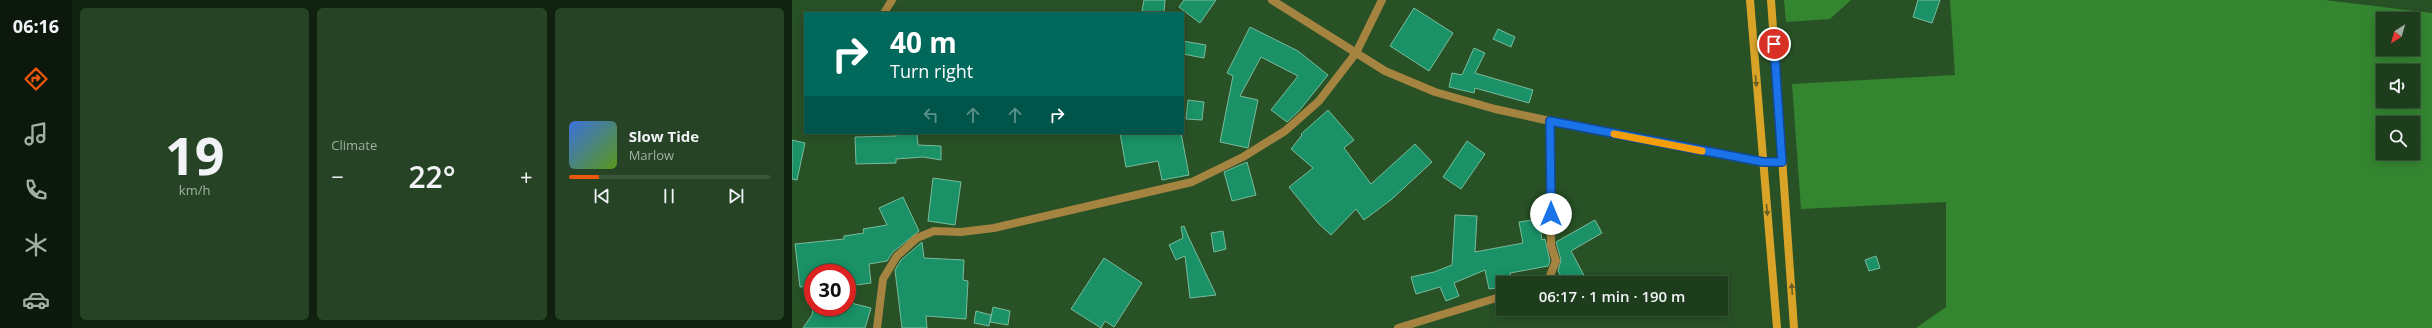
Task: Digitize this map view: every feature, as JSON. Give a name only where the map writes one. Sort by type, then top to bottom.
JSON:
[{"type":"main road","points":[[1750,0],[1777,328]]},
{"type":"main road","points":[[1770,0],[1794,328]]},
{"type":"street","points":[[885,12],[892,0]]},
{"type":"street","points":[[1272,0],[1386,71],[1435,92],[1494,109],[1550,121],[1763,162],[1782,162]]},
{"type":"street","points":[[877,328],[883,279],[896,256],[917,238],[934,231],[960,232],[994,228],[1192,182],[1243,157],[1285,132],[1319,100],[1356,53],[1382,0]]},
{"type":"street","points":[[1550,121],[1551,246],[1556,261],[1550,276]]},
{"type":"street","points":[[1398,328],[1496,298]]},
{"type":"green space","points":[[1784,0],[1851,0],[1830,19],[1786,22]]},
{"type":"green space","points":[[1950,0],[2325,0],[2432,13],[2432,328],[1916,328],[1946,307],[1946,202],[1801,209],[1792,84],[1955,75]]},
{"type":"building","points":[[1144,0],[1165,0],[1164,12],[1142,11]]},
{"type":"building","points":[[1184,0],[1216,0],[1200,23],[1179,7]]},
{"type":"building","points":[[1918,0],[1940,0],[1932,23],[1913,17]]},
{"type":"building","points":[[1414,8],[1453,33],[1429,71],[1390,46]]},
{"type":"building","points":[[1250,27],[1298,51],[1328,75],[1299,111],[1287,122],[1271,110],[1298,76],[1261,57],[1240,96],[1258,100],[1248,148],[1220,142],[1233,76],[1227,73]]},
{"type":"building","points":[[1498,29],[1515,37],[1511,47],[1493,39]]},
{"type":"building","points":[[1184,41],[1206,45],[1204,58],[1184,54]]},
{"type":"building","points":[[1474,48],[1485,53],[1475,73],[1533,90],[1529,103],[1475,88],[1474,93],[1449,87],[1452,73],[1462,75]]},
{"type":"building","points":[[1188,100],[1204,102],[1202,120],[1186,119]]},
{"type":"building","points":[[1328,110],[1354,140],[1344,148],[1371,184],[1415,144],[1432,162],[1392,199],[1364,220],[1356,209],[1331,235],[1318,223],[1289,187],[1313,168],[1291,149],[1302,135],[1301,134]]},
{"type":"building","points":[[896,134],[917,134],[918,145],[941,146],[941,160],[923,157],[896,159],[896,163],[856,164],[855,137],[896,136]]},
{"type":"building","points":[[1120,134],[1181,134],[1189,175],[1162,180],[1158,161],[1126,167]]},
{"type":"building","points":[[792,140],[805,143],[797,180],[792,179]]},
{"type":"building","points":[[1467,141],[1485,154],[1461,189],[1443,177]]},
{"type":"building","points":[[1247,162],[1256,195],[1232,201],[1224,172]]},
{"type":"building","points":[[933,178],[961,182],[955,225],[928,221]]},
{"type":"building","points":[[903,197],[919,231],[893,252],[887,261],[869,264],[871,283],[856,285],[856,264],[804,264],[804,287],[800,287],[795,244],[844,239],[844,236],[864,233],[863,229],[887,225],[879,208]]},
{"type":"building","points":[[1455,215],[1477,216],[1475,252],[1523,243],[1519,222],[1539,219],[1542,240],[1545,239],[1550,261],[1548,266],[1510,273],[1511,276],[1496,276],[1496,288],[1489,289],[1485,270],[1454,283],[1459,296],[1446,301],[1440,287],[1416,294],[1411,277],[1434,272],[1452,265]]},
{"type":"building","points":[[1595,220],[1602,233],[1571,251],[1584,276],[1561,276],[1558,271],[1561,260],[1556,242]]},
{"type":"building","points":[[1184,226],[1216,295],[1190,298],[1185,256],[1176,260],[1169,245],[1183,238],[1181,227]]},
{"type":"building","points":[[1223,231],[1226,249],[1214,252],[1211,233]]},
{"type":"building","points":[[922,242],[924,258],[964,260],[963,280],[968,281],[966,319],[926,316],[927,328],[902,328],[895,270],[901,260]]},
{"type":"building","points":[[1876,256],[1880,268],[1869,271],[1865,260]]},
{"type":"building","points":[[1104,258],[1142,283],[1114,327],[1105,321],[1101,328],[1071,309]]},
{"type":"building","points":[[856,304],[871,308],[865,328],[803,328],[811,316],[856,316]]},
{"type":"building","points":[[993,307],[1010,311],[1008,325],[990,322]]},
{"type":"building","points":[[976,311],[991,315],[989,326],[974,323]]},
{"type":"slow traffic","points":[[1614,134],[1702,151]]},
{"type":"route","points":[[1551,214],[1550,121],[1763,162],[1782,162],[1774,44]]}]
